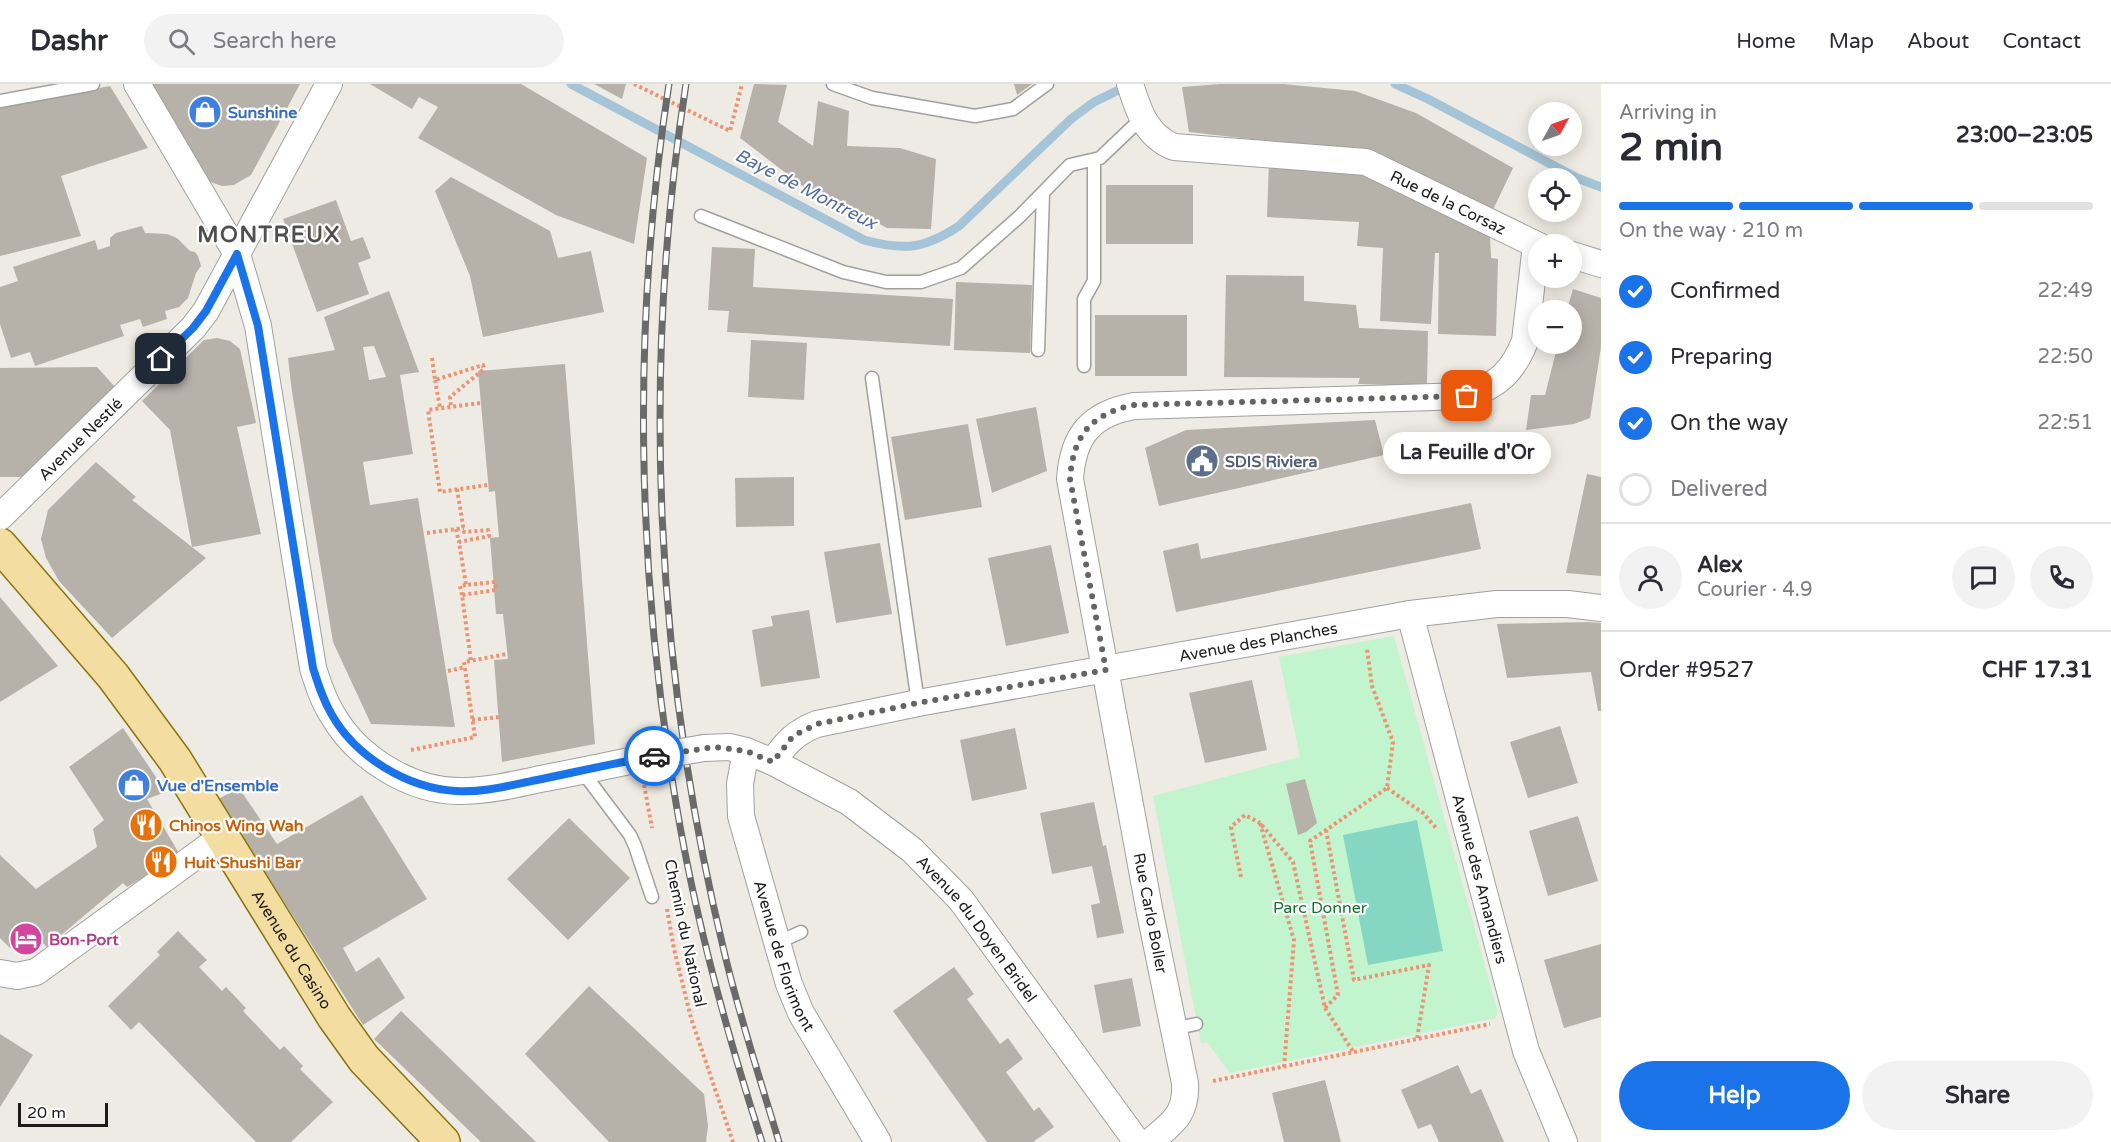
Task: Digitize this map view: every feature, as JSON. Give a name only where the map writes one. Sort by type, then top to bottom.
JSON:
[{"type":"main road","name":"Avenue du Casino","points":[[0,545],[112,676],[175,760],[334,1017],[364,1059],[443,1142]]},
{"type":"street","points":[[137,84],[237,254],[258,326],[313,668],[333,716],[349,738],[374,760],[393,772],[426,787],[457,791],[489,790],[704,748],[729,747],[773,762]]},
{"type":"street","name":"Avenue Nestlé","points":[[0,517],[193,328],[206,311],[329,84]]},
{"type":"street","points":[[1130,84],[1140,114]]},
{"type":"street","name":"Rue de la Corsaz","points":[[1140,114],[1156,136],[1164,143],[1174,147],[1366,162],[1528,241]]},
{"type":"street","points":[[1582,258],[1601,264]]},
{"type":"street","name":"Rue de la Corsaz","points":[[1106,670],[1070,479],[1071,460],[1079,440],[1090,425],[1104,414],[1134,405],[1467,396],[1484,390],[1509,370],[1519,356],[1525,341],[1532,288]]},
{"type":"street","name":"Avenue des Planches","points":[[773,762],[793,736],[803,729],[918,703],[1410,614],[1497,604],[1568,604],[1601,608]]},
{"type":"street","name":"Avenue des Amandiers","points":[[1410,614],[1526,1051],[1563,1142]]},
{"type":"street","name":"Rue Carlo Boller","points":[[1106,670],[1149,908],[1185,1026],[1184,1106],[1179,1115],[1150,1142]]},
{"type":"street","name":"Avenue de Florimont","points":[[746,751],[740,784],[741,816],[789,984],[801,1013],[878,1142]]},
{"type":"street","name":"Avenue du Doyen Bridel","points":[[773,762],[849,802],[912,850],[961,900],[1137,1142]]},
{"type":"street","points":[[9,975],[36,972],[223,836]]},
{"type":"lane","points":[[0,101],[93,84]]},
{"type":"lane","points":[[833,84],[872,98],[975,116],[1013,109],[1047,84]]},
{"type":"lane","points":[[701,216],[843,272],[886,282],[921,282],[961,268],[1019,217],[1070,165],[1100,158],[1140,114]]},
{"type":"lane","points":[[1084,366],[1084,299],[1094,281],[1094,160]]},
{"type":"lane","points":[[1038,350],[1043,193]]},
{"type":"lane","points":[[872,378],[918,703]]},
{"type":"lane","points":[[582,771],[630,835],[651,897]]},
{"type":"lane","points":[[777,943],[801,932]]},
{"type":"path","points":[[634,84],[730,132],[742,84]]},
{"type":"path","points":[[432,358],[440,408]]},
{"type":"path","points":[[435,380],[483,365],[484,369],[450,397],[451,407]]},
{"type":"path","points":[[480,403],[428,410],[440,492],[487,485]]},
{"type":"path","points":[[457,489],[464,532],[488,530],[489,536],[459,542]]},
{"type":"path","points":[[427,533],[464,528]]},
{"type":"path","points":[[456,529],[466,585]]},
{"type":"path","points":[[462,595],[496,590],[495,582],[460,586],[471,661]]},
{"type":"path","points":[[1325,1008],[1338,995],[1310,841],[1387,788],[1393,741],[1372,686],[1366,642]]},
{"type":"path","points":[[393,772],[408,751],[475,737],[464,662],[507,654]]},
{"type":"path","points":[[448,671],[465,668]]},
{"type":"path","points":[[472,720],[499,717]]},
{"type":"path","name":"Chemin du National","points":[[639,759],[654,839]]},
{"type":"path","points":[[1387,788],[1423,813],[1444,836]]},
{"type":"path","points":[[1241,877],[1231,827],[1245,815],[1260,823],[1293,862],[1325,1008],[1354,1053]]},
{"type":"path","points":[[1260,823],[1293,940],[1284,1067]]},
{"type":"path","points":[[1326,830],[1354,980],[1429,965],[1417,1039]]},
{"type":"path","name":"Chemin du National","points":[[667,906],[674,950],[691,1018],[733,1142]]},
{"type":"path","points":[[1185,1083],[1225,1080],[1518,1018]]},
{"type":"green space","name":"Parc Donner","points":[[1394,636],[1498,1013],[1495,1018],[1230,1073],[1207,1042],[1201,1043],[1153,796],[1300,757],[1279,657]]},
{"type":"shaded area","points":[[1417,820],[1443,951],[1368,965],[1343,835]]},
{"type":"building","points":[[143,84],[300,84],[251,175],[234,185],[222,186],[202,179]]},
{"type":"building","points":[[370,84],[521,84],[647,158],[634,244],[556,215],[418,138],[438,107],[419,97],[412,109]]},
{"type":"building","points":[[594,84],[626,84],[622,99]]},
{"type":"building","points":[[754,84],[787,85],[778,122],[813,146],[818,101],[849,111],[847,146],[900,148],[936,159],[931,229],[887,228],[844,205],[808,190],[740,138]]},
{"type":"building","points":[[1014,84],[1032,84],[1017,95]]},
{"type":"building","points":[[1220,84],[1283,84],[1355,91],[1416,113],[1513,168],[1490,216],[1348,150],[1189,132],[1182,87]]},
{"type":"building","points":[[110,86],[148,148],[61,176],[81,236],[0,256],[0,107]]},
{"type":"building","points":[[1269,161],[1364,167],[1490,236],[1491,258],[1498,259],[1496,336],[1438,334],[1439,253],[1435,253],[1431,324],[1380,321],[1383,248],[1357,246],[1359,222],[1267,217]]},
{"type":"building","points":[[451,177],[550,231],[558,258],[591,251],[604,312],[483,337],[470,276],[435,191]]},
{"type":"building","points":[[1106,185],[1193,185],[1193,244],[1106,244]]},
{"type":"building","points":[[336,200],[351,241],[363,237],[371,258],[358,263],[369,294],[317,312],[283,219]]},
{"type":"building","points":[[142,226],[145,233],[167,234],[177,238],[198,256],[201,266],[196,273],[188,298],[179,307],[165,311],[167,319],[143,327],[140,319],[120,325],[124,336],[35,366],[30,352],[11,358],[0,324],[0,287],[18,281],[13,267],[95,240],[98,250],[110,246],[110,238],[116,233]]},
{"type":"building","points":[[712,247],[755,249],[753,287],[953,299],[950,346],[727,332],[729,311],[708,310]]},
{"type":"building","points":[[1226,275],[1304,276],[1304,301],[1356,305],[1359,328],[1428,331],[1427,386],[1358,384],[1360,378],[1224,377]]},
{"type":"building","points":[[956,282],[1032,285],[1030,353],[954,350]]},
{"type":"building","points":[[1573,289],[1601,298],[1601,347],[1590,418],[1574,424],[1526,430],[1531,395],[1545,395],[1555,354],[1582,354],[1582,300],[1570,300]]},
{"type":"building","points":[[389,291],[419,372],[400,375],[413,454],[363,462],[370,505],[418,498],[455,727],[371,724],[333,642],[288,358],[335,350],[324,317]],"holes":[[[374,346],[386,377],[369,380],[363,347]]]},
{"type":"building","points":[[1095,315],[1187,315],[1187,376],[1095,376]]},
{"type":"building","points":[[217,338],[230,341],[240,349],[256,423],[237,427],[261,534],[192,547],[170,430],[142,401],[204,340]]},
{"type":"building","points":[[751,340],[807,343],[804,400],[748,397]]},
{"type":"building","points":[[565,364],[595,744],[502,762],[494,660],[508,659],[503,614],[496,614],[490,538],[499,537],[495,491],[489,492],[478,371]]},
{"type":"building","points":[[97,367],[115,387],[22,477],[0,477],[0,368]]},
{"type":"building","points":[[1036,407],[1047,471],[992,493],[976,419]]},
{"type":"building","points":[[1375,420],[1384,455],[1159,506],[1145,448],[1186,430]]},
{"type":"building","points":[[968,424],[982,507],[905,520],[891,437]]},
{"type":"building","points":[[96,462],[136,497],[132,500],[206,558],[112,638],[59,581],[46,558],[41,539],[48,510]]},
{"type":"building","points":[[1587,474],[1601,477],[1601,576],[1566,573]]},
{"type":"building","points":[[794,477],[794,526],[736,527],[735,478]]},
{"type":"building","points":[[1471,503],[1481,549],[1176,612],[1163,551],[1198,543],[1201,559]]},
{"type":"building","points":[[880,543],[892,614],[836,623],[824,552]]},
{"type":"building","points":[[1051,545],[1069,633],[1006,646],[988,558]]},
{"type":"building","points":[[0,597],[58,666],[0,702]]},
{"type":"building","points":[[809,610],[820,678],[761,687],[752,630],[773,626],[771,616]]},
{"type":"building","points":[[1601,623],[1601,711],[1598,711],[1591,672],[1507,678],[1497,624]]},
{"type":"building","points":[[1252,680],[1267,750],[1205,763],[1189,693]]},
{"type":"building","points":[[1560,726],[1578,783],[1528,798],[1510,742]]},
{"type":"building","points":[[123,728],[166,792],[147,799],[180,855],[127,887],[123,883],[47,947],[42,942],[29,953],[17,941],[10,948],[0,938],[0,855],[36,889],[97,847],[93,829],[104,820],[69,767]]},
{"type":"building","points":[[1015,728],[1027,789],[972,801],[960,740]]},
{"type":"building","points":[[1305,779],[1317,823],[1298,835],[1286,784]]},
{"type":"building","points":[[239,788],[277,844],[362,795],[427,899],[343,948],[356,972],[379,957],[405,998],[363,1025],[218,799]]},
{"type":"building","points":[[1094,802],[1103,846],[1106,845],[1124,933],[1097,938],[1091,905],[1100,903],[1092,866],[1052,874],[1040,813]]},
{"type":"building","points":[[1578,816],[1598,881],[1548,896],[1529,831]]},
{"type":"building","points":[[569,818],[630,878],[568,940],[507,879]]},
{"type":"building","points":[[178,931],[207,960],[199,967],[222,991],[226,987],[246,1008],[243,1011],[280,1050],[284,1046],[303,1066],[300,1069],[333,1102],[291,1142],[256,1142],[139,1022],[131,1030],[108,1006],[160,955],[157,952]]},
{"type":"building","points":[[1601,944],[1601,1017],[1564,1028],[1544,960]]},
{"type":"building","points":[[954,967],[974,994],[967,999],[1000,1044],[1008,1038],[1023,1059],[1006,1072],[1034,1111],[1039,1107],[1054,1127],[1033,1142],[987,1142],[893,1011]]},
{"type":"building","points":[[1132,978],[1141,1026],[1103,1033],[1094,985]]},
{"type":"building","points":[[589,986],[704,1094],[708,1126],[706,1142],[609,1142],[525,1054]]},
{"type":"building","points":[[401,1011],[536,1142],[481,1142],[374,1039]]},
{"type":"building","points":[[0,1034],[33,1055],[0,1107]]},
{"type":"building","points":[[1458,1065],[1471,1094],[1481,1089],[1504,1142],[1439,1142],[1431,1124],[1418,1129],[1401,1090]]},
{"type":"building","points":[[1325,1080],[1341,1142],[1284,1142],[1272,1093]]},
{"type":"waterway","name":"Baye de Montreux","points":[[571,84],[864,240],[891,246],[914,246],[947,234],[959,226],[1071,119],[1094,102],[1129,85]]},
{"type":"waterway","name":"Baye de Montreux","points":[[1395,84],[1428,99],[1577,178],[1601,187]]},
{"type":"railway","points":[[669,84],[657,173],[644,353],[646,534],[653,624],[676,803],[692,889],[724,1016],[762,1142]]},
{"type":"railway","points":[[686,84],[672,192],[663,301],[660,410],[662,519],[670,628],[683,736],[701,844],[730,975],[779,1142]]},
{"type":"way so far","points":[[654,756],[729,747],[773,762],[793,736],[817,724],[918,703],[1106,670],[1070,479],[1071,460],[1079,440],[1090,425],[1104,414],[1134,405],[1467,396]]},
{"type":"place","name":"Sunshine","points":[[205,112]]},
{"type":"place","name":"La Feuille d'Or","points":[[1467,396]]},
{"type":"place","name":"SDIS Riviera","points":[[1202,461]]},
{"type":"place","name":"Vue d'Ensemble","points":[[134,785]]},
{"type":"place","name":"Chinos Wing Wah","points":[[146,825]]},
{"type":"place","name":"Huit Shushi Bar","points":[[161,862]]},
{"type":"place","name":"Bon-Port","points":[[26,939]]},
{"type":"district","name":"MONTREUX","points":[[269,234]]},
{"type":"route","points":[[161,359],[193,328],[206,311],[237,254],[258,326],[313,668],[333,716],[349,738],[374,760],[426,787],[457,791],[489,790],[654,756]]}]
